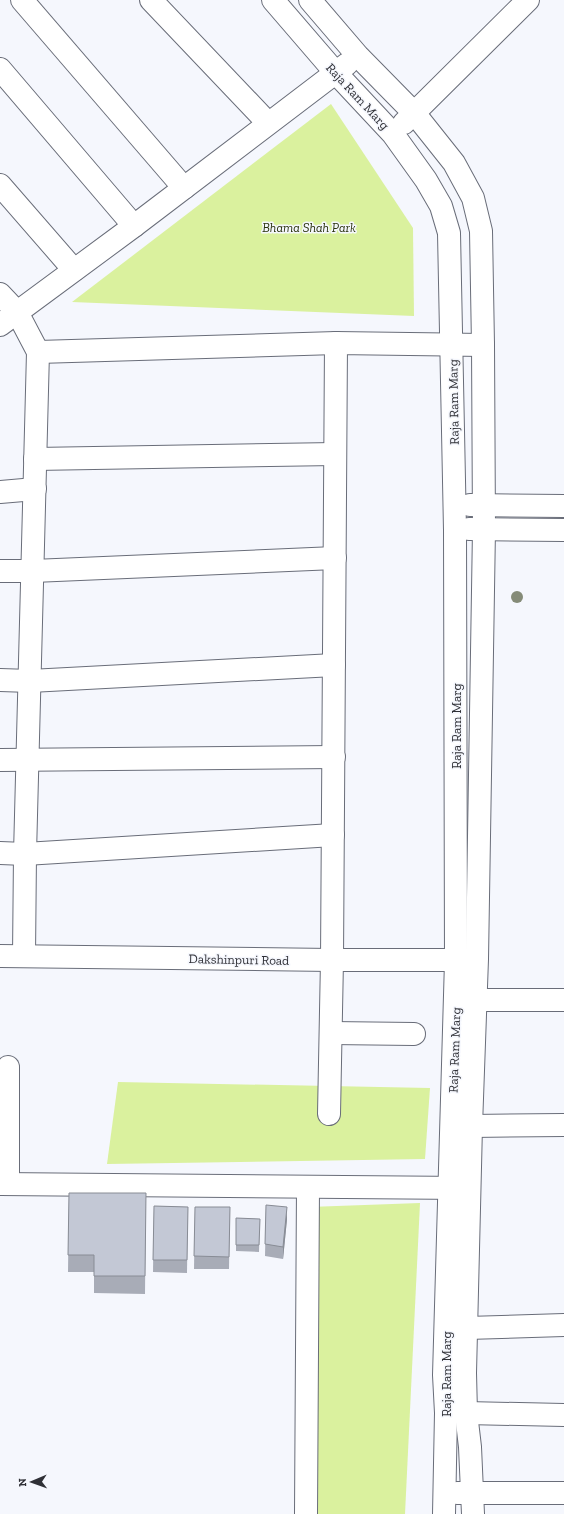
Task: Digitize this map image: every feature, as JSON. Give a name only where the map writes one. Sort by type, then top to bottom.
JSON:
[{"type":"street","points":[[22,0],[184,188]]},
{"type":"street","points":[[151,0],[268,123]]},
{"type":"street","name":"Raja Ram Marg","points":[[273,0],[393,134],[426,180],[441,206],[449,234],[455,505],[456,961],[460,1188],[467,1328],[465,1373],[466,1413],[470,1447],[472,1504]]},
{"type":"street","name":"Raja Ram Marg","points":[[310,0],[358,56],[415,114],[454,163],[473,198],[481,231],[484,345],[484,528],[477,960],[471,1126],[460,1188],[444,1375],[446,1413],[444,1503]]},
{"type":"street","points":[[393,134],[415,114],[528,0]]},
{"type":"street","points":[[8,319],[134,226],[358,56]]},
{"type":"street","points":[[0,69],[134,226]]},
{"type":"street","points":[[0,185],[74,270]]},
{"type":"street","points":[[0,294],[8,319],[38,352],[25,854],[24,956]]},
{"type":"street","points":[[38,352],[336,343],[484,345]]},
{"type":"street","points":[[329,1114],[334,757],[336,343]]},
{"type":"street","points":[[36,459],[336,454]]},
{"type":"street","points":[[0,492],[35,489]]},
{"type":"street","points":[[455,505],[564,506]]},
{"type":"street","points":[[455,530],[484,528],[564,530]]},
{"type":"street","points":[[0,571],[32,571],[335,558]]},
{"type":"street","points":[[0,680],[30,681],[334,665]]},
{"type":"street","points":[[0,760],[334,757]]},
{"type":"street","points":[[0,853],[25,854],[333,835]]},
{"type":"street","name":"Dakshinpuri Road","points":[[0,956],[332,960],[477,960]]},
{"type":"street","points":[[475,1000],[564,1000]]},
{"type":"street","points":[[331,1033],[414,1034]]},
{"type":"street","points":[[8,1067],[4,1184],[460,1188]]},
{"type":"street","points":[[471,1126],[564,1125]]},
{"type":"street","points":[[306,1514],[308,1187]]},
{"type":"street","points":[[467,1328],[564,1325]]},
{"type":"street","points":[[466,1413],[564,1416]]},
{"type":"street","points":[[444,1503],[472,1504],[564,1493]]},
{"type":"green space","name":"Bhama Shah Park","points":[[331,104],[413,228],[414,316],[72,302]]},
{"type":"green space","points":[[118,1082],[430,1088],[425,1159],[107,1164]]},
{"type":"green space","points":[[420,1203],[405,1514],[313,1514],[309,1207]]},
{"type":"building","points":[[69,1193],[146,1193],[145,1276],[94,1276],[94,1255],[68,1255]]},
{"type":"building","points":[[266,1205],[287,1207],[283,1247],[265,1244]]},
{"type":"building","points":[[154,1206],[188,1207],[187,1260],[153,1260]]},
{"type":"building","points":[[195,1207],[230,1207],[229,1257],[194,1256]]},
{"type":"building","points":[[236,1218],[260,1219],[259,1245],[236,1245]]}]
